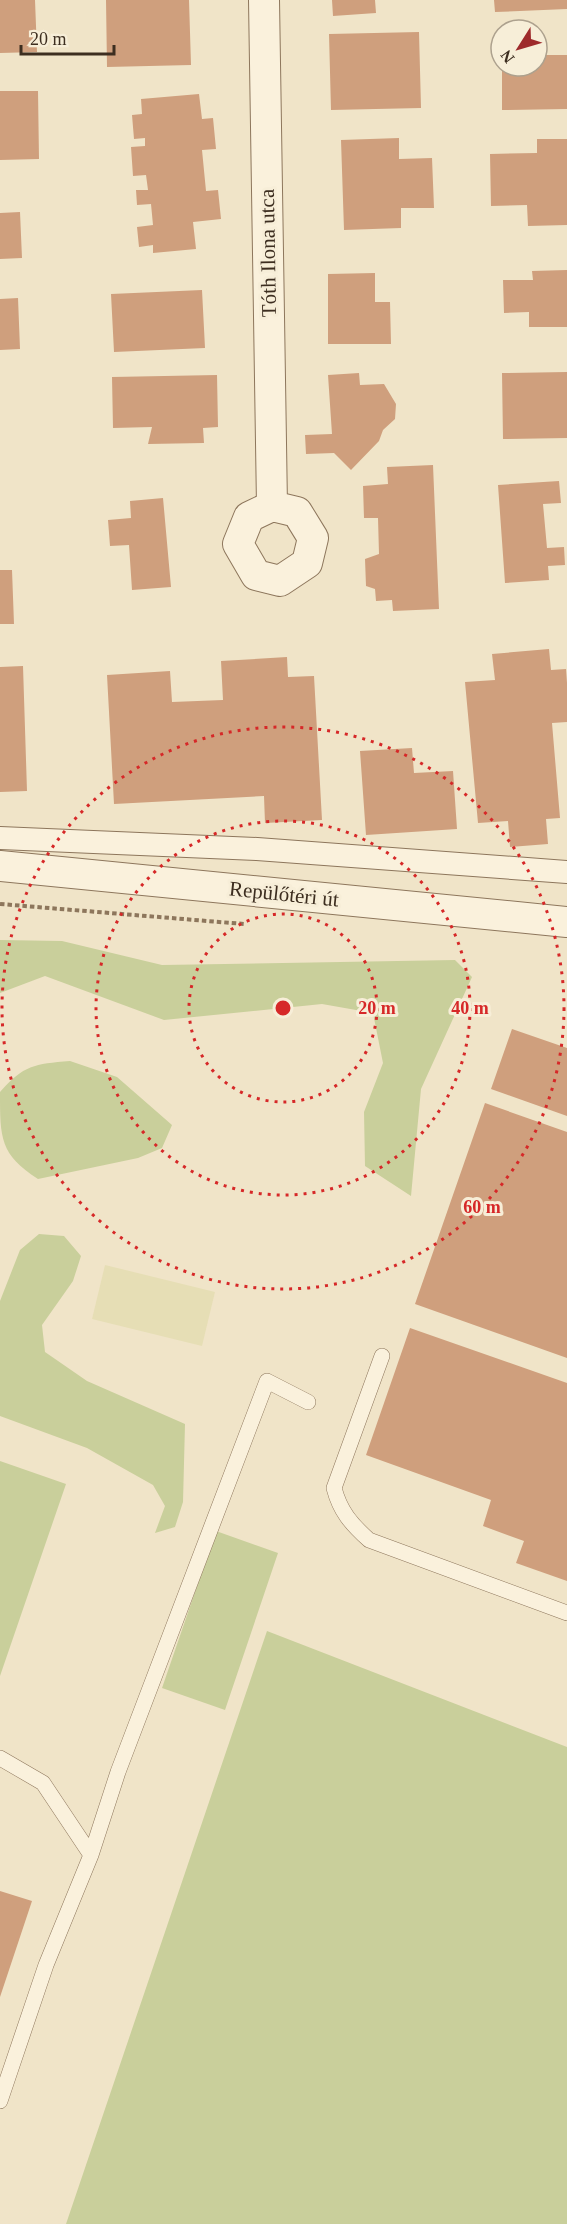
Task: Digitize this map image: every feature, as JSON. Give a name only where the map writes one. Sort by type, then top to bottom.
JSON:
[{"type":"street","name":"Tóth Ilona utca","points":[[264,0],[272,506]]},
{"type":"street","points":[[0,838],[257,849],[567,872]]},
{"type":"street","name":"Repülőtéri út","points":[[0,866],[567,922]]},
{"type":"lane","points":[[382,1356],[334,1488],[339,1506],[352,1525],[369,1540],[567,1613]]},
{"type":"lane","points":[[0,2101],[46,1965],[91,1856],[118,1772],[267,1382],[308,1402]]},
{"type":"lane","points":[[0,1758],[43,1783],[91,1856]]},
{"type":"shaded area","points":[[105,1265],[215,1292],[202,1346],[92,1319]]},
{"type":"green space","points":[[0,940],[62,941],[162,965],[455,960],[472,977],[421,1089],[411,1196],[365,1166],[364,1112],[383,1063],[373,1013],[322,1004],[164,1020],[45,976],[0,993]]},
{"type":"green space","points":[[70,1061],[117,1077],[172,1125],[162,1148],[138,1158],[38,1179],[25,1170],[9,1153],[5,1144],[2,1134],[0,1092],[23,1071],[47,1063]]},
{"type":"green space","points":[[39,1234],[64,1236],[81,1256],[73,1281],[42,1325],[45,1352],[87,1381],[185,1424],[183,1502],[175,1527],[155,1533],[165,1506],[153,1485],[87,1448],[0,1416],[0,1301],[20,1250]]},
{"type":"green space","points":[[0,1461],[66,1484],[0,1676]]},
{"type":"green space","points":[[216,1531],[278,1553],[225,1710],[162,1688]]},
{"type":"green space","points":[[267,1631],[567,1747],[567,2224],[66,2224]]},
{"type":"building","points":[[0,0],[35,0],[37,52],[0,53]]},
{"type":"building","points":[[106,0],[189,0],[191,65],[107,67]]},
{"type":"building","points":[[332,0],[375,0],[376,13],[333,16]]},
{"type":"building","points":[[494,0],[567,0],[567,9],[495,12]]},
{"type":"building","points":[[419,32],[421,108],[331,110],[329,34]]},
{"type":"building","points":[[549,55],[567,55],[567,109],[502,110],[502,78],[549,78]]},
{"type":"building","points":[[0,91],[38,91],[39,159],[0,160]]},
{"type":"building","points":[[199,94],[202,119],[213,118],[216,149],[202,150],[206,191],[218,190],[221,219],[193,222],[196,249],[153,253],[153,245],[139,247],[137,227],[153,225],[151,204],[137,205],[136,190],[148,190],[146,175],[133,176],[131,147],[145,146],[145,138],[134,139],[132,115],[142,114],[141,99]]},
{"type":"building","points":[[399,138],[399,159],[432,158],[434,208],[401,208],[401,228],[344,230],[341,140]]},
{"type":"building","points":[[537,139],[567,139],[567,225],[528,226],[527,205],[491,206],[490,154],[537,153]]},
{"type":"building","points":[[20,212],[22,258],[0,259],[0,213]]},
{"type":"building","points":[[567,270],[567,327],[529,327],[529,312],[504,313],[503,280],[533,280],[532,271]]},
{"type":"building","points":[[375,273],[375,302],[390,302],[391,344],[328,344],[328,274]]},
{"type":"building","points":[[202,290],[205,348],[114,352],[111,294]]},
{"type":"building","points":[[18,298],[20,349],[0,350],[0,299]]},
{"type":"building","points":[[567,372],[567,438],[503,439],[502,373]]},
{"type":"building","points":[[359,373],[360,385],[384,384],[396,404],[395,419],[383,430],[379,441],[351,470],[334,453],[306,454],[305,435],[332,434],[328,375]]},
{"type":"building","points":[[217,375],[218,427],[203,428],[204,443],[148,444],[152,427],[113,428],[112,377]]},
{"type":"building","points":[[433,465],[439,609],[393,611],[392,600],[376,601],[375,589],[366,586],[365,559],[379,554],[378,518],[364,518],[363,486],[388,484],[387,467]]},
{"type":"building","points":[[559,481],[561,503],[543,504],[547,548],[564,547],[565,565],[548,566],[549,580],[505,583],[498,485]]},
{"type":"building","points":[[163,498],[171,587],[132,590],[129,545],[110,546],[108,520],[131,518],[130,501]]},
{"type":"building","points":[[0,570],[12,570],[14,624],[0,624]]},
{"type":"building","points":[[549,649],[551,670],[566,669],[567,683],[567,722],[552,723],[560,818],[546,819],[548,844],[510,847],[508,821],[478,823],[465,682],[495,680],[492,654]]},
{"type":"building","points":[[287,657],[288,677],[314,676],[322,820],[265,823],[264,796],[114,804],[107,675],[170,671],[172,702],[223,700],[221,661]]},
{"type":"building","points":[[23,666],[27,791],[0,792],[0,667]]},
{"type":"building","points":[[412,748],[414,773],[453,771],[457,829],[366,835],[360,751]]},
{"type":"building","points":[[512,1029],[567,1048],[567,1116],[491,1089]]},
{"type":"building","points":[[485,1103],[567,1132],[567,1358],[415,1304]]},
{"type":"building","points":[[410,1328],[567,1383],[567,1581],[516,1563],[524,1541],[483,1526],[491,1500],[366,1455]]},
{"type":"building","points":[[0,1891],[32,1901],[0,1997]]}]
